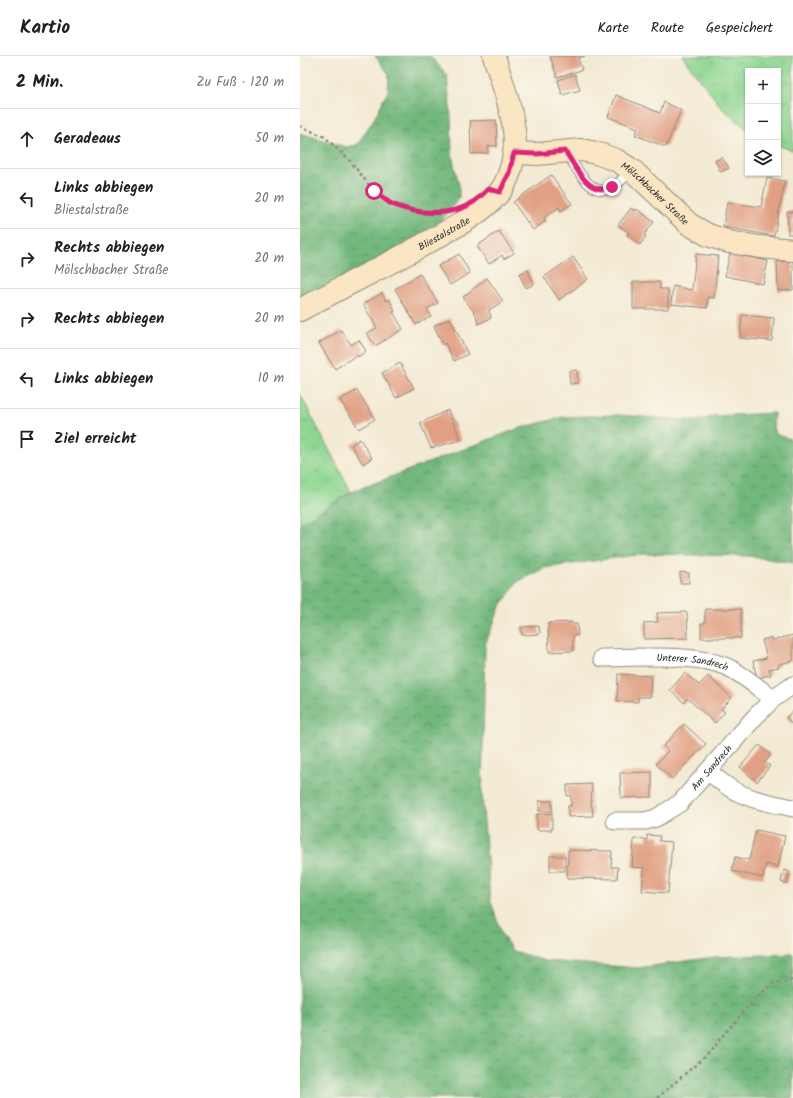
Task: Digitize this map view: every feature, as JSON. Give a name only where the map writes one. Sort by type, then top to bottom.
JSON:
[{"type":"street","name":"Bliestalstraße","points":[[300,310],[418,248],[458,225],[490,203],[500,192],[509,173],[514,153],[515,136],[508,100],[494,56]]},
{"type":"street","name":"Mölschbacher Straße","points":[[514,153],[537,154],[581,150],[596,153],[616,160],[632,170],[689,224],[708,235],[729,242],[793,250]]},
{"type":"street","name":"Unterer Sandrech","points":[[602,658],[669,658],[712,661],[733,669],[773,699]]},
{"type":"street","name":"Am Sandrech","points":[[615,821],[638,821],[656,818],[680,803],[754,718],[773,699],[793,685]]},
{"type":"street","points":[[708,771],[729,788],[741,794],[758,801],[793,808]]},
{"type":"lane","points":[[565,151],[588,184],[598,190],[606,190],[612,187],[632,170]]},
{"type":"path","points":[[300,126],[324,137],[350,161],[374,191],[392,204],[415,211],[445,212]]},
{"type":"path","points":[[657,1098],[707,1055],[753,1000],[774,983],[793,980]]},
{"type":"green space","points":[[375,56],[430,56],[447,75],[451,118],[452,156],[459,185],[459,198],[440,222],[404,244],[300,301],[300,133],[346,147],[357,145],[374,119],[388,91],[389,74]]},
{"type":"green space","points":[[682,56],[793,56],[793,151],[781,146],[781,68],[745,68],[745,127],[722,108]]},
{"type":"green space","points":[[300,394],[351,492],[300,524]]},
{"type":"green space","points":[[774,413],[773,428],[776,434],[793,440],[793,563],[749,556],[643,554],[544,568],[517,582],[500,607],[485,645],[482,795],[490,899],[502,935],[513,951],[545,961],[638,968],[714,957],[793,954],[793,1098],[300,1098],[300,524],[351,492],[517,429],[563,417],[618,415],[698,421],[714,416]]},
{"type":"building","points":[[550,56],[585,56],[578,58],[582,70],[557,77]]},
{"type":"building","points":[[575,74],[580,90],[562,95],[558,80]]},
{"type":"building","points":[[616,95],[660,113],[664,102],[681,110],[666,147],[635,135],[638,128],[608,117]]},
{"type":"building","points":[[496,120],[497,146],[488,146],[488,153],[471,154],[470,121]]},
{"type":"building","points":[[722,157],[729,168],[721,172],[715,161]]},
{"type":"building","points":[[551,175],[572,204],[561,211],[559,207],[544,218],[546,221],[533,230],[513,202]]},
{"type":"building","points":[[767,178],[785,181],[774,236],[723,227],[727,202],[761,207]]},
{"type":"building","points":[[631,208],[635,211],[637,209],[654,222],[644,235],[646,236],[640,245],[627,235],[629,233],[618,225]]},
{"type":"building","points":[[793,211],[793,234],[788,234],[787,212]]},
{"type":"building","points":[[499,231],[514,253],[504,259],[502,255],[489,264],[477,246]]},
{"type":"building","points":[[730,253],[768,261],[763,284],[725,276]]},
{"type":"building","points":[[459,254],[470,273],[450,285],[438,266]]},
{"type":"building","points":[[696,254],[718,256],[714,298],[708,297],[707,308],[671,304],[673,286],[692,290]]},
{"type":"building","points":[[573,257],[588,279],[559,300],[544,277]]},
{"type":"building","points":[[793,261],[793,290],[778,291],[777,262]]},
{"type":"building","points":[[528,270],[534,284],[526,288],[519,274]]},
{"type":"building","points":[[420,274],[438,303],[427,309],[431,316],[416,325],[395,289]]},
{"type":"building","points":[[487,278],[503,301],[489,310],[491,318],[478,324],[476,315],[463,297]]},
{"type":"building","points":[[633,282],[660,282],[660,289],[668,289],[668,309],[633,309]]},
{"type":"building","points":[[382,293],[386,301],[389,299],[395,311],[393,312],[403,329],[375,346],[367,333],[377,328],[363,304]]},
{"type":"building","points":[[742,315],[774,318],[772,341],[740,338]]},
{"type":"building","points":[[450,318],[468,354],[454,361],[445,343],[443,345],[434,326]]},
{"type":"building","points":[[341,330],[351,345],[359,340],[366,351],[335,369],[319,343]]},
{"type":"building","points":[[400,363],[414,388],[396,398],[382,373]]},
{"type":"building","points":[[577,370],[578,383],[570,384],[569,371]]},
{"type":"building","points":[[357,390],[375,419],[359,429],[340,400]]},
{"type":"building","points":[[448,410],[461,440],[431,448],[420,423]]},
{"type":"building","points":[[360,439],[372,458],[363,464],[351,445]]},
{"type":"building","points":[[680,572],[689,573],[689,583],[680,583]]},
{"type":"building","points":[[705,609],[741,609],[741,638],[701,638],[701,623],[705,623]]},
{"type":"building","points":[[687,612],[688,638],[644,639],[644,623],[658,622],[657,613]]},
{"type":"building","points":[[572,622],[572,624],[577,624],[578,635],[573,636],[573,651],[549,652],[548,623]]},
{"type":"building","points":[[539,626],[540,634],[522,635],[521,627]]},
{"type":"building","points":[[793,635],[793,661],[779,664],[779,667],[769,669],[771,675],[757,678],[753,661],[767,658],[762,640],[772,637],[773,640]]},
{"type":"building","points":[[685,673],[699,685],[708,676],[732,698],[721,709],[725,712],[715,723],[687,698],[684,703],[670,690]]},
{"type":"building","points":[[618,674],[651,676],[650,697],[638,697],[638,702],[617,701]]},
{"type":"building","points":[[793,711],[793,726],[786,717]]},
{"type":"building","points":[[684,724],[706,744],[672,779],[656,764],[668,751],[663,746]]},
{"type":"building","points":[[759,745],[771,755],[765,762],[770,766],[757,782],[740,767]]},
{"type":"building","points":[[652,772],[652,797],[621,798],[620,773]]},
{"type":"building","points":[[592,784],[591,806],[593,816],[568,817],[568,806],[571,806],[571,796],[567,796],[567,785]]},
{"type":"building","points":[[539,801],[552,801],[552,811],[539,811]]},
{"type":"building","points":[[552,813],[552,830],[537,830],[537,814]]},
{"type":"building","points":[[756,830],[785,836],[778,867],[766,864],[763,878],[732,871],[735,857],[749,860]]},
{"type":"building","points":[[647,835],[660,836],[659,841],[672,842],[668,893],[642,891],[644,868],[632,867],[634,839],[647,840]]},
{"type":"building","points":[[568,850],[612,851],[611,867],[618,867],[617,879],[567,878]]},
{"type":"building","points":[[550,856],[565,856],[565,871],[550,871]]},
{"type":"building","points":[[784,870],[790,872],[787,884],[781,882]]},
{"type":"route","points":[[374,191],[392,204],[415,211],[445,212],[460,209],[476,201],[488,189],[500,192],[509,173],[514,153],[537,154],[565,151],[588,184],[598,190],[606,190],[612,187]]}]
